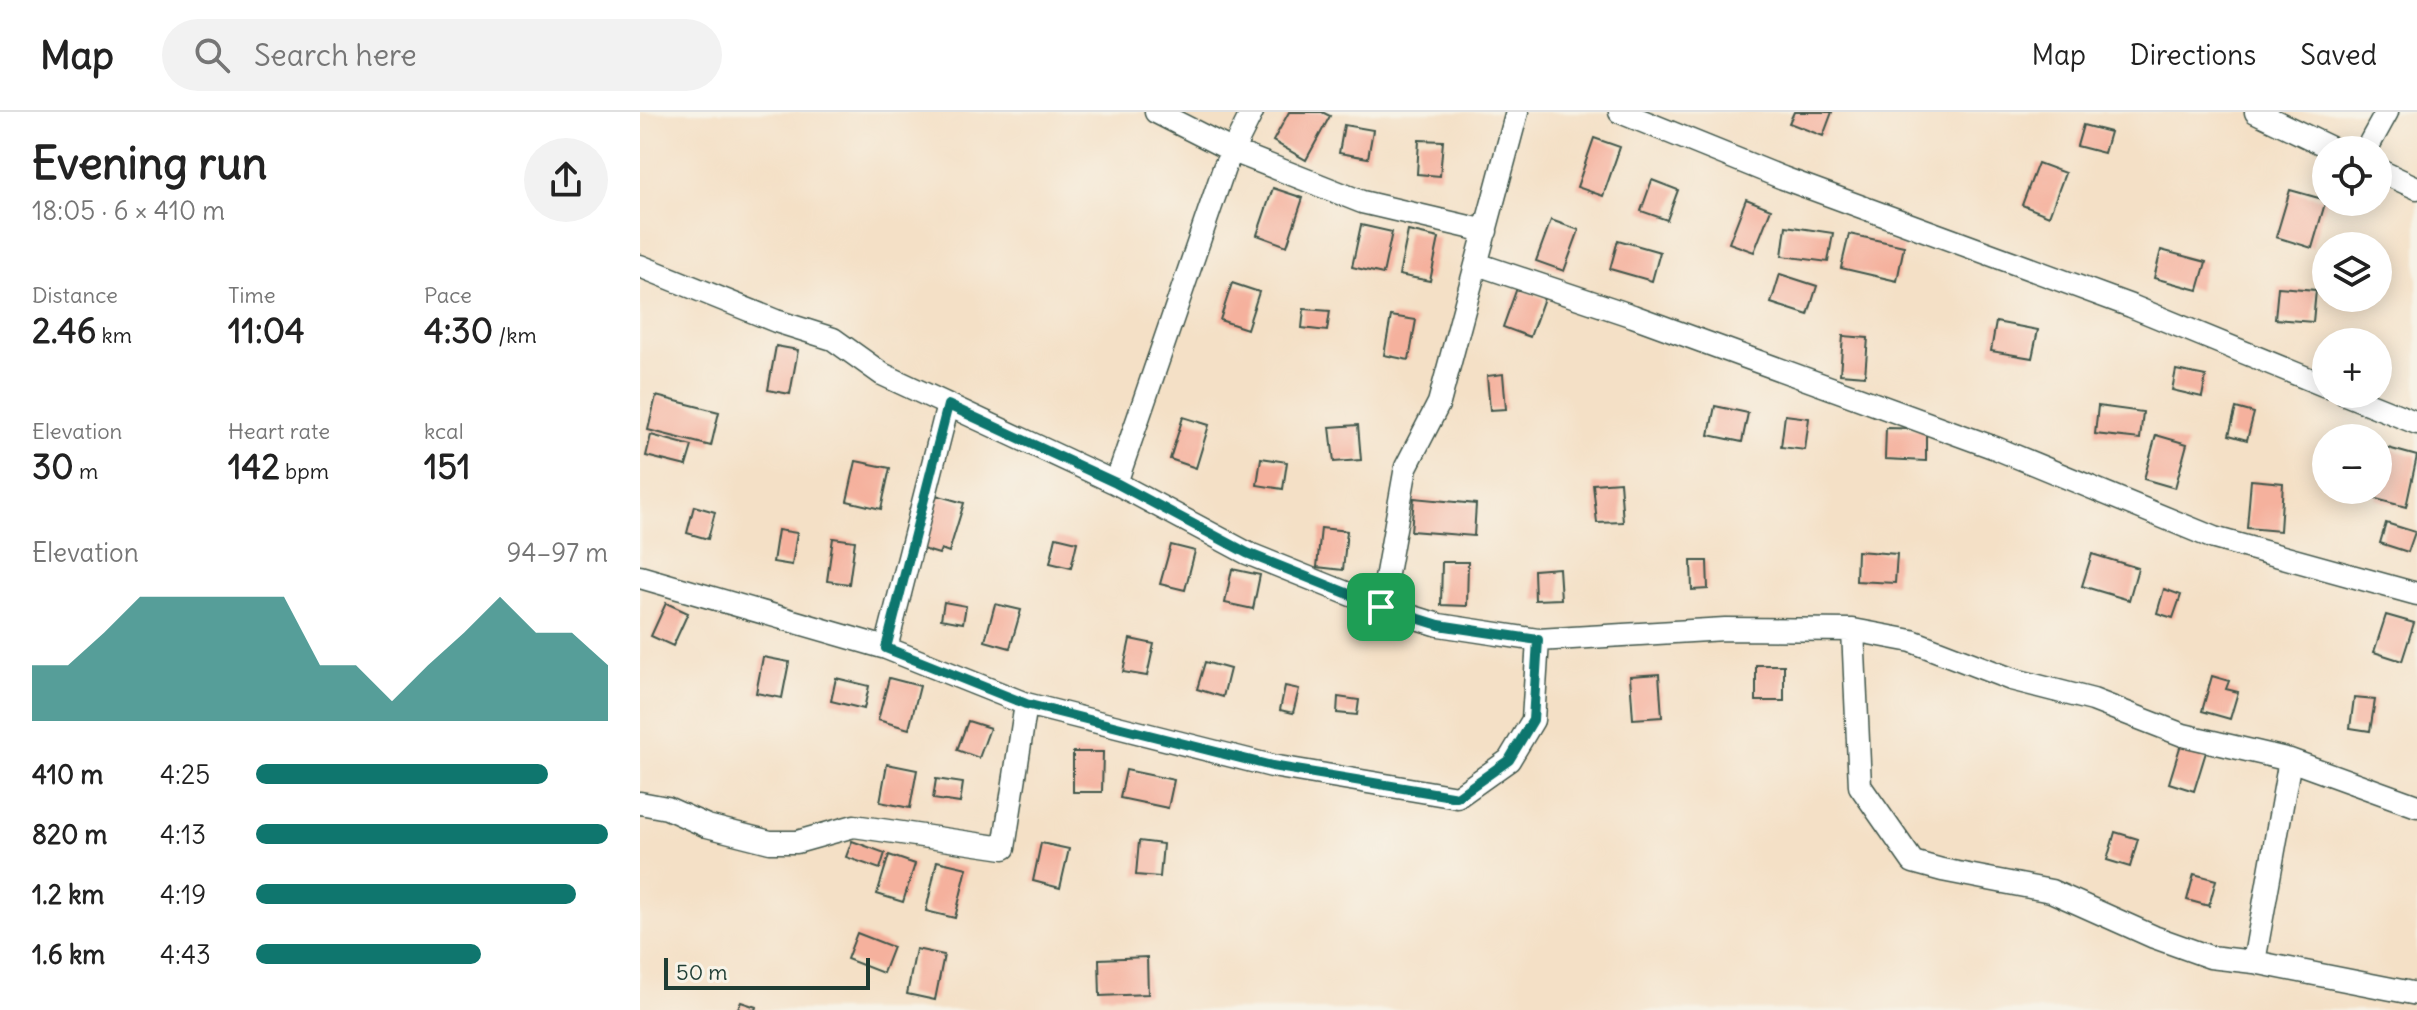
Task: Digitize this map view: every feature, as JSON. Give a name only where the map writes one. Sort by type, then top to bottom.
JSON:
[{"type":"street","points":[[1156,112],[1233,151],[1362,202],[1486,231]]},
{"type":"street","points":[[1116,483],[1224,168],[1252,112]]},
{"type":"street","points":[[1381,607],[1406,467],[1439,403],[1517,112]]},
{"type":"street","points":[[1620,112],[1783,178],[2131,306],[2312,380]]},
{"type":"street","points":[[2256,112],[2312,139]]},
{"type":"street","points":[[2374,136],[2387,112]]},
{"type":"street","points":[[2392,176],[2417,188]]},
{"type":"street","points":[[1477,264],[1633,316],[1998,449],[2214,538],[2417,594]]},
{"type":"street","points":[[640,266],[776,321],[833,339],[882,374],[1116,483],[1247,553],[1381,607],[1439,625],[1538,640],[1725,629],[1853,630],[1912,641],[2011,679],[2093,700],[2183,735],[2290,760],[2417,806]]},
{"type":"street","points":[[886,648],[948,405]]},
{"type":"street","points":[[2380,408],[2417,423]]},
{"type":"street","points":[[640,577],[886,648],[1026,704],[1272,766],[1457,797],[1509,760],[1533,720],[1538,640]]},
{"type":"street","points":[[1853,630],[1860,786],[1913,862],[2051,891],[2154,937],[2210,957],[2254,962],[2417,994]]},
{"type":"street","points":[[640,803],[667,808],[707,826],[770,842],[797,842],[854,826],[1004,848],[1026,704]]},
{"type":"street","points":[[2254,962],[2290,760]]},
{"type":"building","points":[[1289,112],[1322,112],[1330,116],[1306,160],[1273,141]]},
{"type":"building","points":[[1794,112],[1832,112],[1823,136],[1789,123]]},
{"type":"building","points":[[1344,125],[1373,130],[1368,158],[1339,153]]},
{"type":"building","points":[[2083,125],[2110,132],[2104,153],[2077,146]]},
{"type":"building","points":[[1594,138],[1620,147],[1603,196],[1577,187]]},
{"type":"building","points":[[1419,140],[1443,141],[1440,176],[1417,174]]},
{"type":"building","points":[[2038,163],[2065,173],[2049,216],[2022,205]]},
{"type":"building","points":[[1652,180],[1678,190],[1667,220],[1641,211]]},
{"type":"building","points":[[1273,188],[1303,198],[1287,246],[1257,235]]},
{"type":"building","points":[[2290,190],[2312,196],[2312,216],[2321,216],[2317,232],[2312,232],[2312,248],[2276,237]]},
{"type":"building","points":[[1746,199],[1771,209],[1754,252],[1729,243]]},
{"type":"building","points":[[1551,220],[1579,230],[1564,271],[1536,261]]},
{"type":"building","points":[[1361,225],[1392,232],[1383,274],[1352,267]]},
{"type":"building","points":[[1786,226],[1833,233],[1828,262],[1782,256]]},
{"type":"building","points":[[1408,231],[1439,238],[1430,281],[1399,275]]},
{"type":"building","points":[[1849,234],[1904,246],[1897,281],[1841,268]]},
{"type":"building","points":[[1618,240],[1660,252],[1652,281],[1610,269]]},
{"type":"building","points":[[2161,250],[2206,262],[2198,290],[2154,278]]},
{"type":"building","points":[[1780,274],[1817,286],[1808,315],[1771,303]]},
{"type":"building","points":[[1232,283],[1259,292],[1247,329],[1220,320]]},
{"type":"building","points":[[2278,287],[2312,290],[2313,322],[2275,319]]},
{"type":"building","points":[[1517,288],[1544,298],[1530,337],[1503,327]]},
{"type":"building","points":[[1304,309],[1330,311],[1327,331],[1302,328]]},
{"type":"building","points":[[1391,316],[1416,320],[1409,360],[1384,355]]},
{"type":"building","points":[[1996,322],[2038,330],[2032,358],[1991,351]]},
{"type":"building","points":[[1843,336],[1868,338],[1865,376],[1840,374]]},
{"type":"building","points":[[776,346],[798,350],[790,394],[768,390]]},
{"type":"building","points":[[2176,370],[2206,376],[2202,397],[2172,390]]},
{"type":"building","points":[[1503,374],[1506,409],[1490,410],[1487,376]]},
{"type":"building","points":[[656,396],[719,412],[711,446],[648,430]]},
{"type":"building","points":[[1715,406],[1748,413],[1742,442],[1709,435]]},
{"type":"building","points":[[2098,406],[2143,412],[2140,439],[2095,434]]},
{"type":"building","points":[[2236,408],[2254,413],[2247,440],[2229,435]]},
{"type":"building","points":[[1785,415],[1809,418],[1805,450],[1781,447]]},
{"type":"building","points":[[1183,417],[1209,425],[1196,468],[1170,459]]},
{"type":"building","points":[[1358,425],[1361,460],[1334,462],[1330,427]]},
{"type":"building","points":[[1886,428],[1926,429],[1926,461],[1885,459]]},
{"type":"building","points":[[651,435],[692,446],[686,466],[646,456]]},
{"type":"building","points":[[2156,435],[2187,444],[2175,488],[2144,479]]},
{"type":"building","points":[[2392,449],[2417,456],[2406,507],[2392,503]]},
{"type":"building","points":[[1261,458],[1287,462],[1283,489],[1257,485]]},
{"type":"building","points":[[856,461],[890,468],[881,509],[847,501]]},
{"type":"building","points":[[2251,480],[2283,483],[2280,531],[2247,528]]},
{"type":"building","points":[[1620,482],[1623,522],[1597,523],[1593,484]]},
{"type":"building","points":[[932,494],[964,503],[949,552],[941,549],[939,554],[916,547]]},
{"type":"building","points":[[1414,498],[1476,504],[1474,536],[1411,531]]},
{"type":"building","points":[[694,506],[715,512],[708,539],[687,533]]},
{"type":"building","points":[[2386,523],[2415,532],[2408,552],[2380,543]]},
{"type":"building","points":[[1321,528],[1347,531],[1343,570],[1317,567]]},
{"type":"building","points":[[778,530],[797,533],[792,565],[773,562]]},
{"type":"building","points":[[1056,537],[1077,542],[1071,568],[1050,563]]},
{"type":"building","points":[[833,538],[855,541],[849,584],[827,581]]},
{"type":"building","points":[[1171,545],[1195,551],[1185,590],[1160,584]]},
{"type":"building","points":[[1857,551],[1897,554],[1895,583],[1856,581]]},
{"type":"building","points":[[2092,554],[2138,568],[2129,600],[2082,586]]},
{"type":"building","points":[[1691,561],[1707,561],[1708,589],[1692,590]]},
{"type":"building","points":[[1442,562],[1468,562],[1467,606],[1441,605]]},
{"type":"building","points":[[1559,568],[1561,599],[1535,600],[1534,570]]},
{"type":"building","points":[[1232,569],[1260,575],[1253,609],[1225,603]]},
{"type":"building","points":[[2164,589],[2181,595],[2173,618],[2157,613]]},
{"type":"building","points":[[944,602],[966,606],[963,623],[941,619]]},
{"type":"building","points":[[666,603],[688,613],[673,646],[651,636]]},
{"type":"building","points":[[995,604],[1021,610],[1010,648],[985,641]]},
{"type":"building","points":[[2386,615],[2414,623],[2402,661],[2374,652]]},
{"type":"building","points":[[1130,639],[1154,644],[1147,676],[1123,672]]},
{"type":"building","points":[[763,657],[789,662],[782,698],[756,693]]},
{"type":"building","points":[[1205,662],[1230,669],[1223,697],[1197,689]]},
{"type":"building","points":[[1756,665],[1784,665],[1784,701],[1756,701]]},
{"type":"building","points":[[1659,674],[1662,717],[1633,719],[1630,676]]},
{"type":"building","points":[[2212,676],[2229,681],[2226,689],[2238,692],[2230,719],[2202,711]]},
{"type":"building","points":[[836,678],[869,686],[864,709],[831,701]]},
{"type":"building","points":[[889,678],[920,686],[909,729],[878,720]]},
{"type":"building","points":[[1285,686],[1299,689],[1293,713],[1280,710]]},
{"type":"building","points":[[1338,697],[1359,700],[1357,715],[1337,713]]},
{"type":"building","points":[[2354,698],[2375,700],[2370,731],[2350,728]]},
{"type":"building","points":[[968,721],[990,728],[979,758],[957,750]]},
{"type":"building","points":[[2181,744],[2206,752],[2194,791],[2169,783]]},
{"type":"building","points":[[1073,752],[1103,752],[1102,792],[1073,792]]},
{"type":"building","points":[[887,764],[917,770],[910,808],[880,802]]},
{"type":"building","points":[[1126,770],[1174,780],[1168,808],[1120,798]]},
{"type":"building","points":[[936,779],[963,783],[960,803],[933,799]]},
{"type":"building","points":[[2115,832],[2138,839],[2130,867],[2107,860]]},
{"type":"building","points":[[852,841],[885,853],[880,869],[846,857]]},
{"type":"building","points":[[1139,841],[1163,844],[1160,877],[1136,875]]},
{"type":"building","points":[[1041,843],[1069,849],[1060,888],[1033,881]]},
{"type":"building","points":[[889,855],[915,864],[903,902],[877,894]]},
{"type":"building","points":[[937,861],[967,868],[955,918],[926,911]]},
{"type":"building","points":[[2194,874],[2216,880],[2209,906],[2187,900]]},
{"type":"building","points":[[857,933],[893,947],[883,973],[847,959]]},
{"type":"building","points":[[916,949],[944,955],[935,1000],[907,994]]},
{"type":"building","points":[[1147,957],[1148,994],[1100,996],[1099,959]]},
{"type":"building","points":[[741,1002],[756,1007],[755,1010],[737,1010]]},
{"type":"route","points":[[948,405],[1116,483],[1247,553],[1381,607],[1439,625],[1538,640],[1533,720],[1509,760],[1457,797],[1272,766],[1026,704],[886,648],[948,405]]}]
